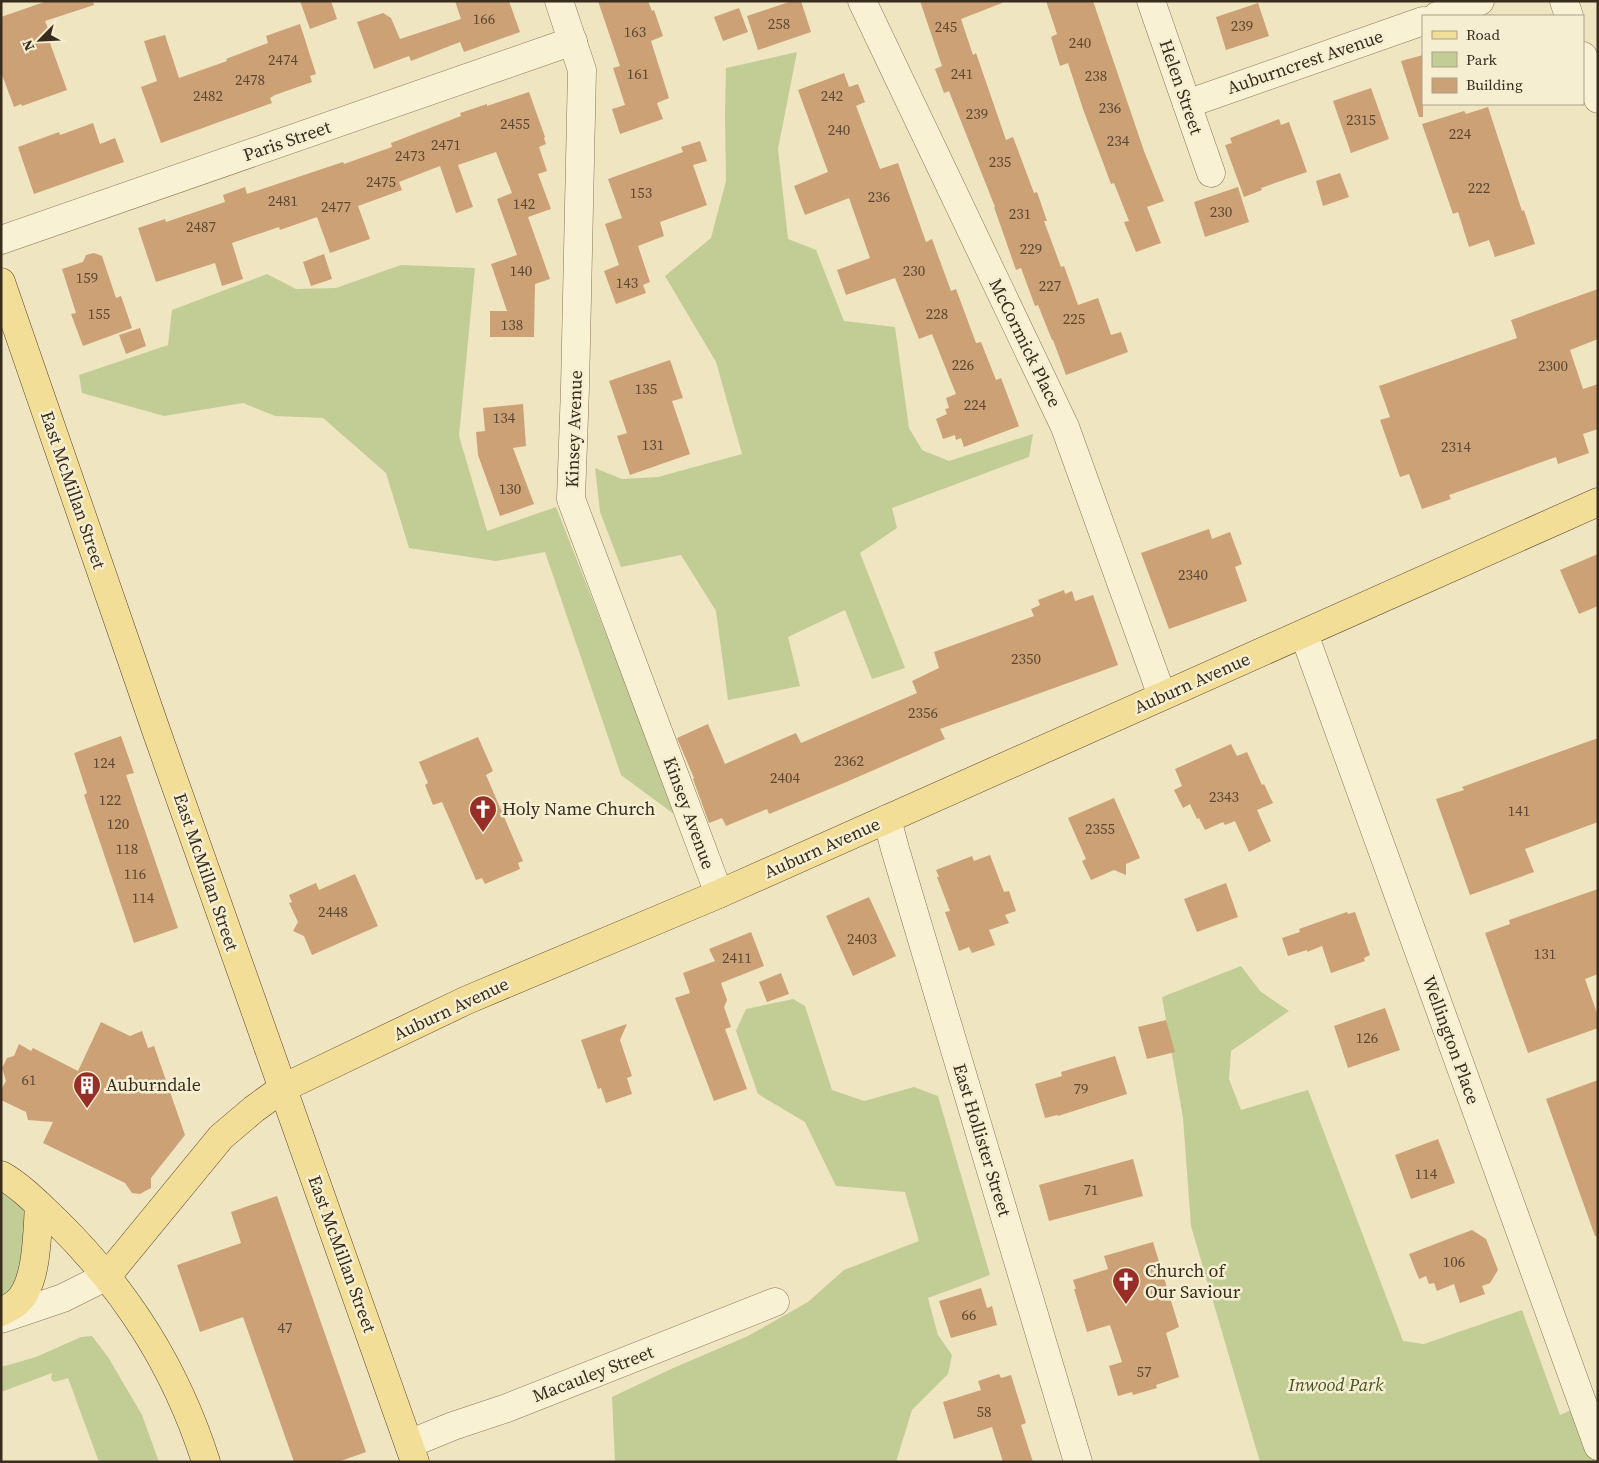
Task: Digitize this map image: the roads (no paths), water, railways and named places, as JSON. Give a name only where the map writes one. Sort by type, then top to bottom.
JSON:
[{"type":"main road","name":"East McMillan Street","points":[[1,282],[154,724],[412,1453]]},
{"type":"main road","name":"Auburn Avenue","points":[[106,1276],[221,1137],[254,1109],[283,1088],[467,1000],[719,894],[1598,502]]},
{"type":"main road","points":[[1,1175],[39,1205],[82,1247],[106,1276],[152,1339],[185,1405],[206,1462]]},
{"type":"main road","points":[[1,1312],[16,1304],[27,1288],[33,1273],[39,1205]]},
{"type":"street","name":"Kinsey Avenue","points":[[559,1],[582,70],[572,499],[719,894]]},
{"type":"street","name":"McCormick Place","points":[[862,1],[1065,427],[1162,696]]},
{"type":"street","name":"Helen Street","points":[[1151,1],[1211,173]]},
{"type":"street","points":[[1440,15],[1480,1]]},
{"type":"street","points":[[1564,1],[1569,15]]},
{"type":"street","name":"Auburncrest Avenue","points":[[1187,104],[1422,21]]},
{"type":"street","name":"Paris Street","points":[[1,240],[573,42]]},
{"type":"street","points":[[1584,59],[1598,99]]},
{"type":"street","name":"Wellington Place","points":[[1304,634],[1598,1446]]},
{"type":"street","name":"East Hollister Street","points":[[888,819],[895,848],[1078,1462]]},
{"type":"street","points":[[1,1319],[64,1298],[106,1276]]},
{"type":"street","name":"Macauley Street","points":[[412,1453],[453,1426],[507,1408],[775,1302]]},
{"type":"place","name":"Holy Name Church","points":[[483,833]]},
{"type":"place","name":"Auburndale","points":[[87,1109]]},
{"type":"place","name":"Church of Our Saviour","points":[[1126,1305]]},
{"type":"park label","name":"Inwood Park","points":[[1336,1385]]}]
